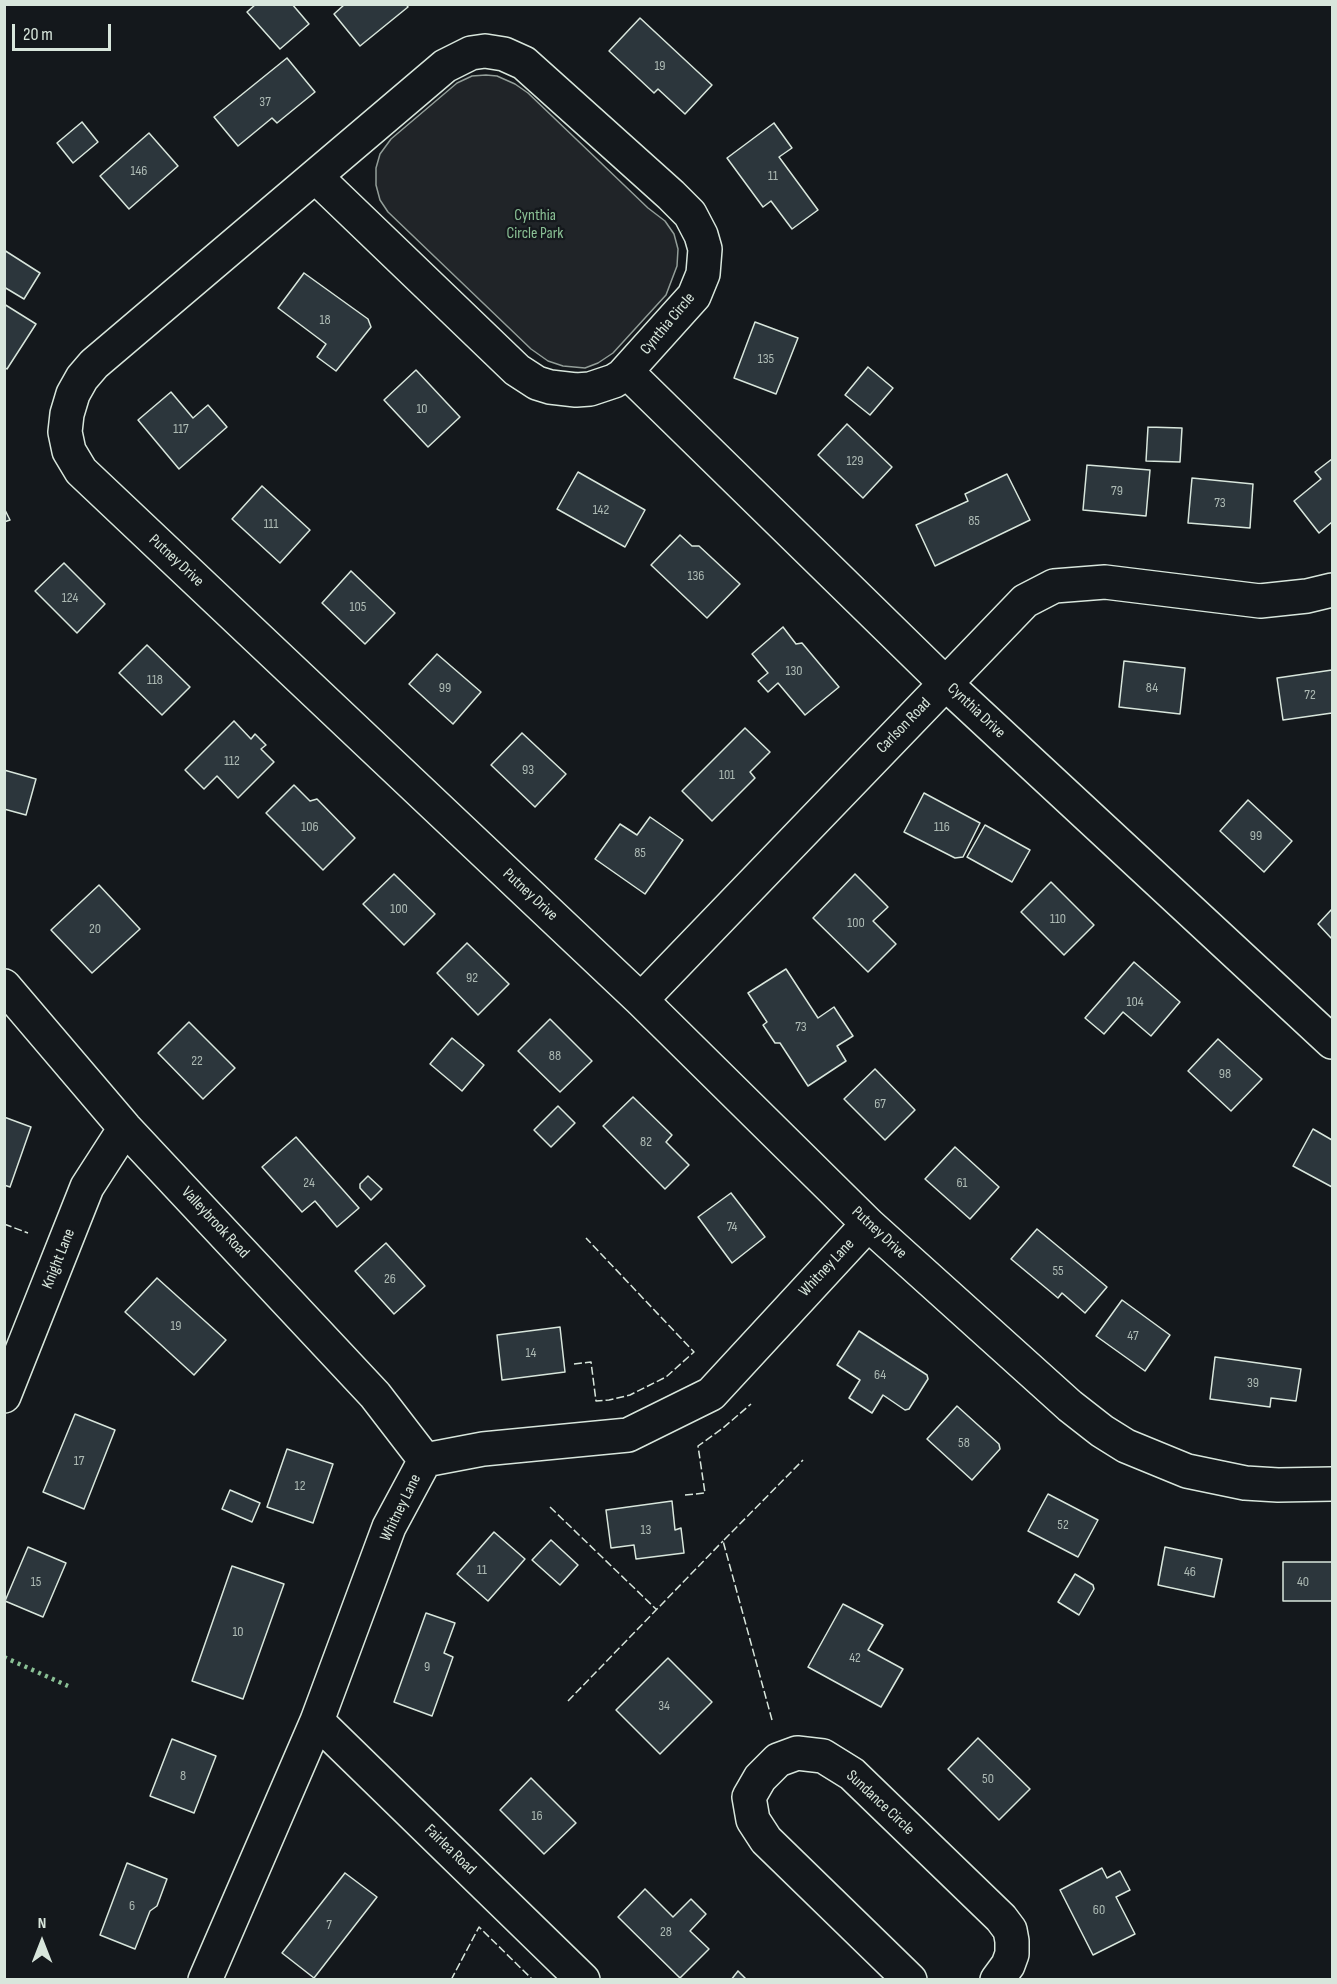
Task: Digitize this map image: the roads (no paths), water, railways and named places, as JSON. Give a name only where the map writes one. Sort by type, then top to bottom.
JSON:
[{"type":"street","name":"Cynthia Circle","points":[[485,51],[504,54],[524,63],[671,195],[690,214],[701,235],[705,262],[694,296],[627,372],[603,386],[576,390],[550,387],[527,378],[316,177],[445,66],[461,56],[485,51]]},
{"type":"street","name":"Putney Drive","points":[[316,177],[94,364],[82,378],[73,394],[65,432],[69,451],[81,471],[641,1000],[868,1224],[1070,1406],[1126,1446],[1187,1471],[1245,1483],[1332,1484]]},
{"type":"street","name":"Cynthia Drive","points":[[627,372],[945,683],[1332,1042]]},
{"type":"street","name":"Carlson Road","points":[[641,1000],[1025,600],[1054,586],[1105,582],[1260,601],[1307,596],[1332,590]]},
{"type":"street","name":"Valleybrook Road","points":[[4,986],[125,1128],[375,1395],[425,1460]]},
{"type":"street","name":"Knight Lane","points":[[4,1396],[87,1187],[125,1128]]},
{"type":"street","name":"Whitney Lane","points":[[206,1980],[317,1721],[389,1527],[425,1460],[483,1449],[628,1435],[711,1394],[868,1224]]},
{"type":"street","name":"Fairlea Road","points":[[317,1721],[583,1980]]},
{"type":"street","name":"Sundance Circle","points":[[910,1980],[766,1840],[753,1820],[749,1797],[760,1778],[777,1760],[797,1753],[822,1756],[852,1774],[1001,1918],[1010,1930],[1012,1954],[998,1980]]},
{"type":"park label","name":"Cynthia Circle Park","points":[[535,225]]}]
